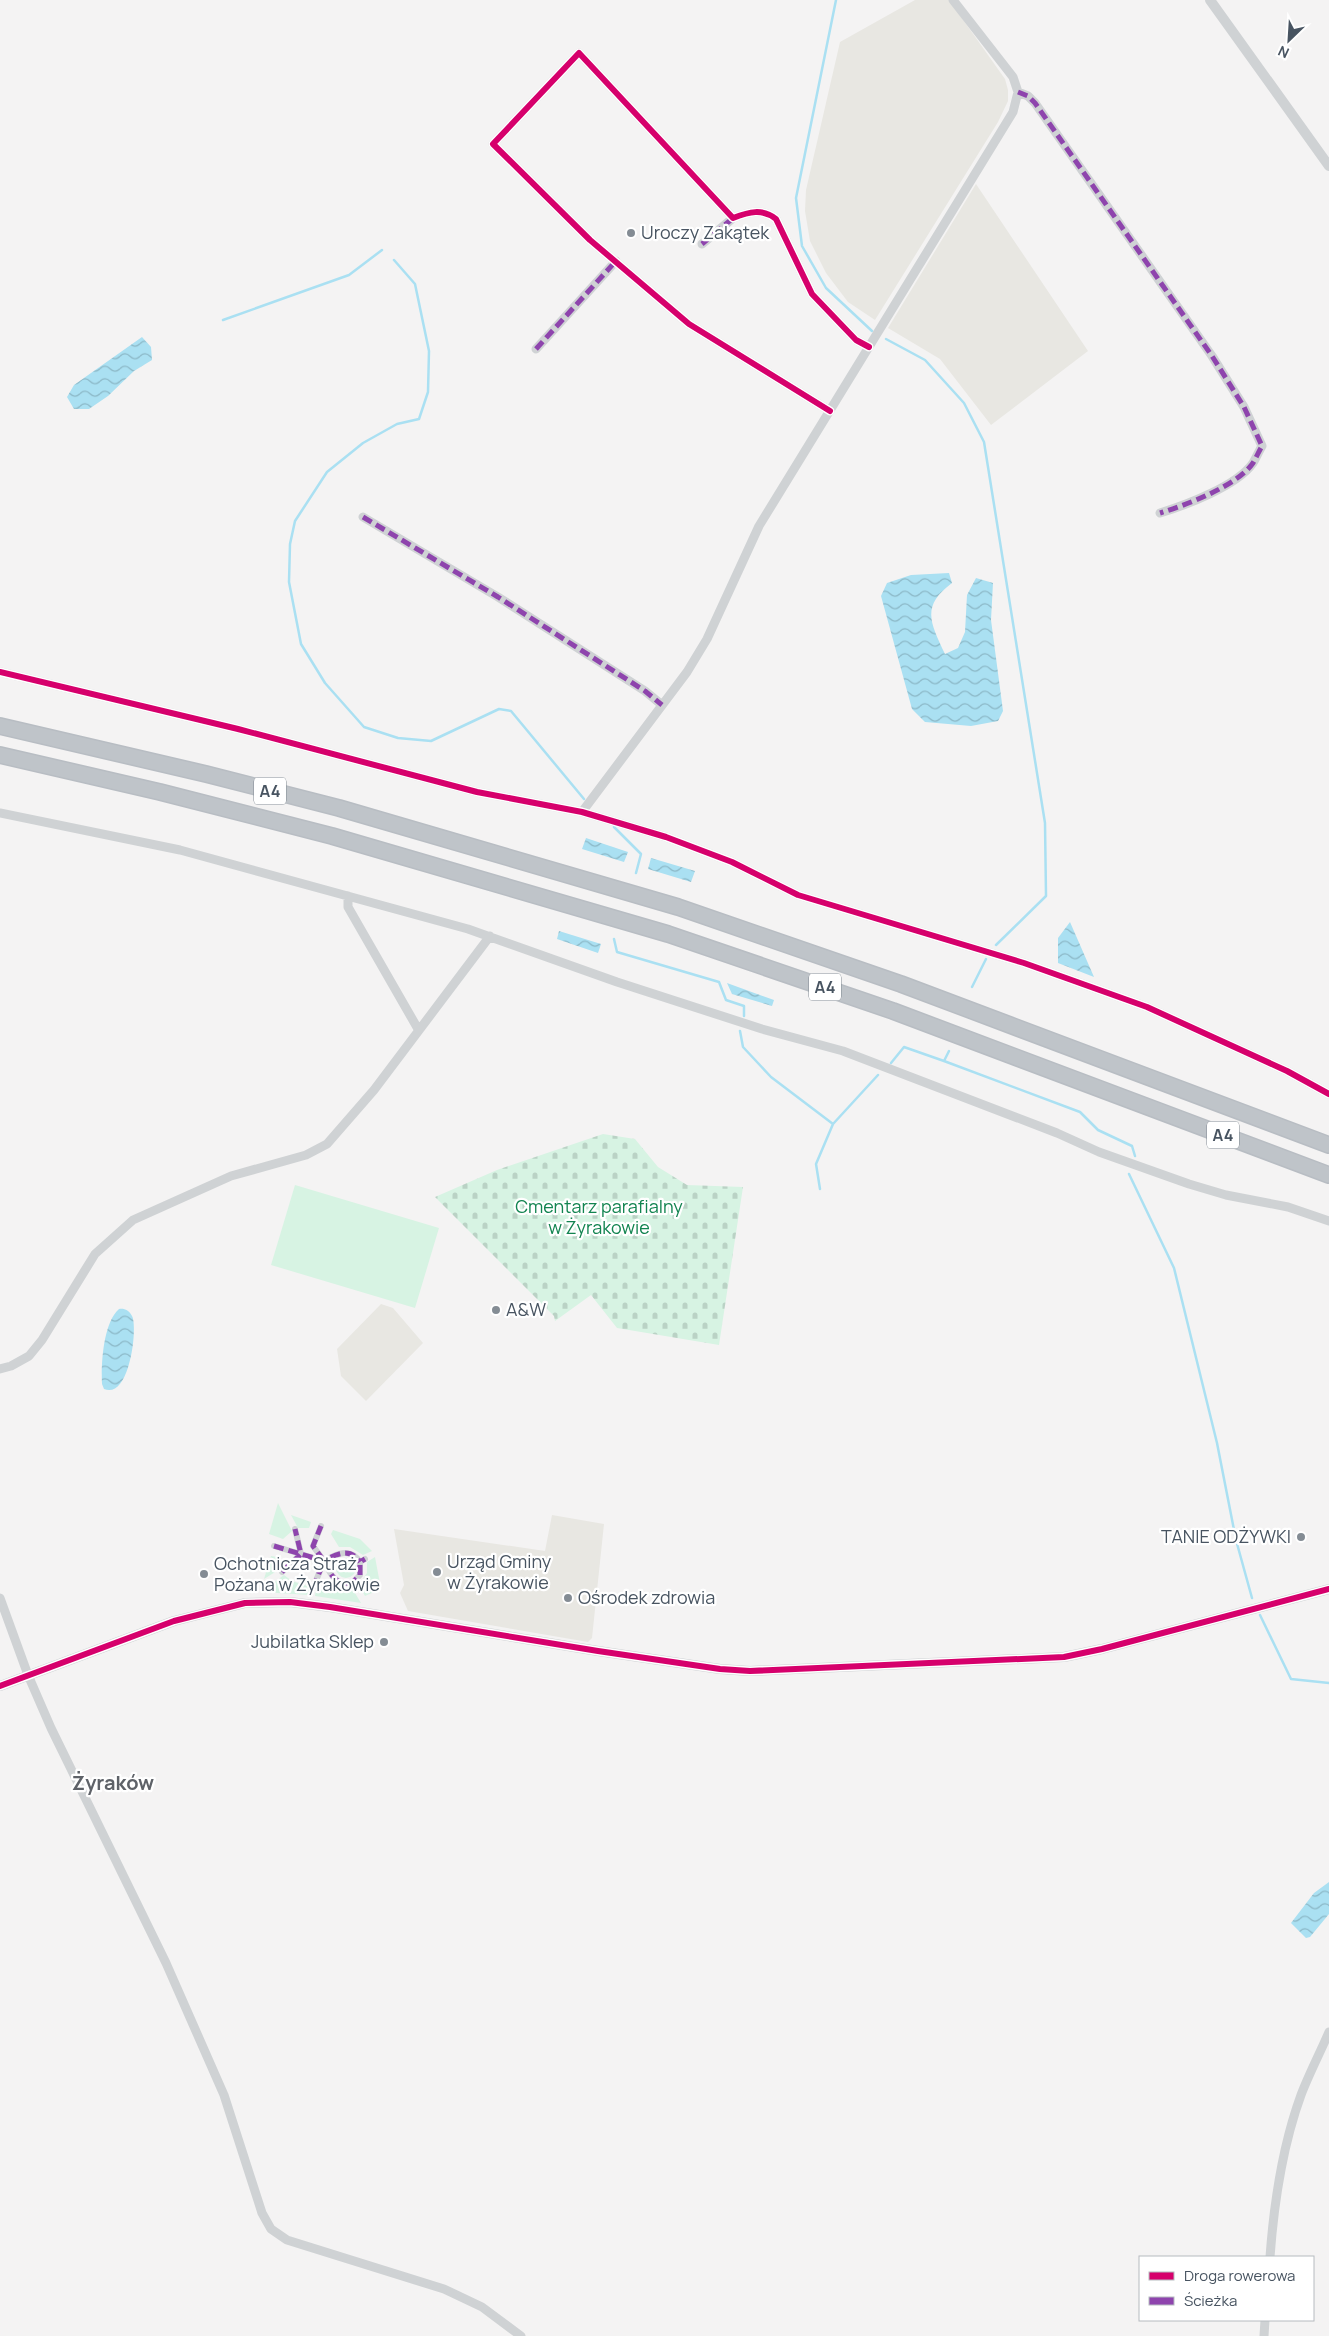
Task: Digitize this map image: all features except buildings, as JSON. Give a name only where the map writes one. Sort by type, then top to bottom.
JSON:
[{"type":"highway","name":"A4","points":[[0,726],[178,767],[339,808],[678,907],[901,984],[1327,1143]]},
{"type":"highway","name":"A4","points":[[0,755],[290,824],[668,934],[893,1011],[1329,1175]]},
{"type":"street","points":[[582,812],[687,672],[707,639],[759,526],[1013,112],[1018,92],[1013,77],[953,0]]},
{"type":"street","points":[[1210,0],[1329,166]]},
{"type":"street","points":[[733,218],[579,53],[493,144],[590,240],[690,324],[830,411]]},
{"type":"street","points":[[1018,92],[1028,96],[1035,103],[1207,348],[1244,407],[1262,446],[1252,464],[1230,482],[1189,504],[1160,514]]},
{"type":"street","points":[[702,244],[733,218],[761,211],[770,214],[776,219],[812,294],[856,340],[869,347]]},
{"type":"street","points":[[536,349],[616,261]]},
{"type":"street","points":[[363,517],[498,597],[645,691],[662,705]]},
{"type":"street","points":[[0,672],[238,728],[477,792],[582,812],[666,837],[732,862],[798,895],[1024,963],[1148,1007],[1287,1071],[1329,1094]]},
{"type":"street","points":[[0,813],[180,850],[490,936],[626,985],[762,1029],[843,1051],[1057,1133],[1099,1152],[1189,1184],[1226,1195],[1288,1207],[1329,1221]]},
{"type":"street","points":[[348,896],[348,907],[418,1030]]},
{"type":"street","points":[[0,1369],[12,1366],[29,1356],[42,1340],[95,1254],[119,1230],[133,1220],[231,1176],[306,1155],[327,1144],[374,1090],[490,936]]},
{"type":"street","points":[[313,1588],[324,1561],[335,1554],[348,1553],[363,1560],[360,1575],[354,1584],[343,1584],[336,1580],[324,1561],[313,1546],[321,1526]]},
{"type":"street","points":[[295,1530],[301,1554]]},
{"type":"street","points":[[274,1546],[324,1561]]},
{"type":"street","points":[[282,1572],[301,1554]]},
{"type":"street","points":[[0,1686],[174,1621],[236,1605],[256,1602],[290,1602],[330,1607],[720,1670],[750,1671],[1064,1657],[1102,1649],[1329,1589]]},
{"type":"street","points":[[0,1598],[28,1675],[51,1728],[185,2007],[224,2095],[262,2213],[272,2229],[287,2240],[444,2290],[482,2307],[521,2336]]},
{"type":"street","points":[[1270,2256],[1273,2209],[1285,2149],[1301,2096],[1329,2032]]},
{"type":"street","points":[[1264,2336],[1265,2321]]},
{"type":"shaded area","points":[[915,0],[949,0],[1005,79],[1008,101],[998,122],[875,320],[848,302],[826,273],[810,241],[805,211],[806,190],[840,42]]},
{"type":"shaded area","points":[[976,184],[1088,351],[991,425],[940,359],[888,328]]},
{"type":"shaded area","points":[[381,1304],[393,1308],[423,1343],[366,1401],[341,1376],[337,1349]]},
{"type":"shaded area","points":[[552,1515],[604,1524],[592,1638],[588,1642],[408,1611],[400,1593],[404,1585],[394,1529],[545,1551]]},
{"type":"green space","name":"Cmentarz parafialny w Żyrakowie","points":[[603,1134],[635,1139],[658,1167],[687,1185],[743,1187],[719,1345],[617,1328],[591,1295],[555,1321],[554,1316],[435,1197],[497,1170]]},
{"type":"green space","points":[[295,1185],[439,1228],[415,1308],[271,1265]]},
{"type":"green space","points":[[278,1503],[292,1531],[283,1539],[269,1534]]},
{"type":"green space","points":[[291,1515],[311,1522],[309,1528],[298,1528]]},
{"type":"green space","points":[[333,1530],[360,1539],[372,1551],[363,1555],[350,1547],[339,1547],[331,1534]]},
{"type":"green space","points":[[271,1556],[277,1557],[280,1569],[264,1579]]},
{"type":"green space","points":[[375,1557],[381,1589],[365,1596],[359,1585],[367,1573],[367,1562]]},
{"type":"green space","points":[[342,1558],[350,1558],[356,1564],[356,1572],[350,1578],[342,1578],[336,1572],[336,1564]]},
{"type":"green space","points":[[284,1575],[292,1581],[310,1587],[310,1595],[261,1592]]},
{"type":"green space","points":[[329,1582],[339,1588],[352,1588],[361,1603],[315,1596],[316,1589]]},
{"type":"water","points":[[142,337],[151,347],[152,360],[134,371],[108,396],[89,409],[74,409],[67,397],[74,385]]},
{"type":"water","points":[[949,573],[952,583],[936,599],[931,615],[935,633],[945,654],[958,648],[965,632],[967,595],[976,578],[993,583],[991,620],[1003,711],[998,721],[971,726],[925,722],[912,709],[881,596],[887,583],[911,575]]},
{"type":"water","points":[[586,838],[628,852],[624,862],[582,849]]},
{"type":"water","points":[[651,858],[695,871],[691,882],[648,869]]},
{"type":"water","points":[[1070,922],[1094,977],[1058,963],[1058,938]]},
{"type":"water","points":[[559,931],[601,944],[598,953],[557,939]]},
{"type":"water","points":[[727,983],[774,1000],[772,1006],[732,994]]},
{"type":"water","points":[[119,1309],[126,1310],[132,1316],[134,1322],[133,1346],[126,1373],[120,1384],[113,1389],[104,1389],[102,1376],[106,1334],[109,1324]]},
{"type":"water","points":[[1329,1882],[1329,1914],[1310,1937],[1306,1938],[1291,1923],[1314,1893]]},
{"type":"waterway","points":[[836,0],[796,198],[802,246],[826,288],[872,331]]},
{"type":"waterway","points":[[223,320],[349,275],[382,250]]},
{"type":"waterway","points":[[394,260],[415,284],[429,351],[428,392],[419,419],[397,424],[363,443],[327,472],[295,521],[290,544],[289,582],[301,644],[325,683],[364,727],[398,738],[431,741],[499,709],[511,711],[584,799]]},
{"type":"waterway","points":[[886,339],[925,360],[964,403],[984,442],[1045,823],[1046,896],[996,945]]},
{"type":"waterway","points":[[614,827],[641,854],[636,873]]},
{"type":"waterway","points":[[614,939],[617,952],[719,982],[726,1000],[744,1006],[744,1016]]},
{"type":"waterway","points":[[972,987],[986,959]]},
{"type":"waterway","points":[[740,1031],[743,1047],[771,1077],[833,1124]]},
{"type":"waterway","points":[[891,1063],[904,1047],[944,1061],[949,1051]]},
{"type":"waterway","points":[[944,1061],[1080,1112],[1098,1130],[1132,1146],[1135,1156]]},
{"type":"waterway","points":[[820,1189],[816,1164],[833,1124],[878,1075]]},
{"type":"waterway","points":[[1129,1174],[1174,1268],[1217,1443],[1236,1540],[1252,1598]]},
{"type":"waterway","points":[[1260,1615],[1291,1679],[1329,1683]]},
{"type":"marked path","points":[[1018,92],[1028,96],[1035,103],[1212,356],[1244,407],[1262,446],[1253,463],[1223,487],[1197,500],[1160,513]]},
{"type":"marked path","points":[[702,244],[733,218]]},
{"type":"marked path","points":[[536,349],[616,261]]},
{"type":"marked path","points":[[363,517],[498,597],[645,691],[662,705]]},
{"type":"marked path","points":[[313,1588],[324,1561],[313,1546],[321,1526]]},
{"type":"marked path","points":[[282,1572],[301,1554],[295,1529]]},
{"type":"marked path","points":[[274,1546],[324,1561],[338,1554],[347,1553],[356,1557],[360,1562]]},
{"type":"marked path","points":[[356,1586],[353,1582],[360,1575],[360,1562],[365,1559]]},
{"type":"marked path","points":[[324,1561],[331,1575],[338,1581],[342,1583],[353,1582]]},
{"type":"cycle path","points":[[830,411],[689,324],[590,240],[493,144],[579,53],[733,218],[744,214],[760,212],[776,219],[812,294],[856,340],[869,347]]},
{"type":"cycle path","points":[[0,672],[238,729],[477,792],[582,812],[666,837],[732,862],[798,895],[1024,963],[1147,1007],[1287,1071],[1329,1094]]},
{"type":"cycle path","points":[[0,1686],[174,1621],[245,1603],[290,1602],[330,1607],[598,1651],[720,1669],[750,1671],[1064,1657],[1102,1649],[1329,1589]]},
{"type":"place","name":"Uroczy Zakątek","points":[[631,233]]},
{"type":"place","name":"A&W","points":[[496,1310]]},
{"type":"place","name":"TANIE ODŻYWKI","points":[[1301,1537]]},
{"type":"place","name":"Urząd Gminy w Żyrakowie","points":[[437,1572]]},
{"type":"place","name":"Ochotnicza Straż Pożana w Żyrakowie","points":[[204,1574]]},
{"type":"place","name":"Ośrodek zdrowia","points":[[568,1598]]},
{"type":"place","name":"Jubilatka Sklep","points":[[384,1642]]},
{"type":"district","name":"Żyraków","points":[[113,1783]]}]
